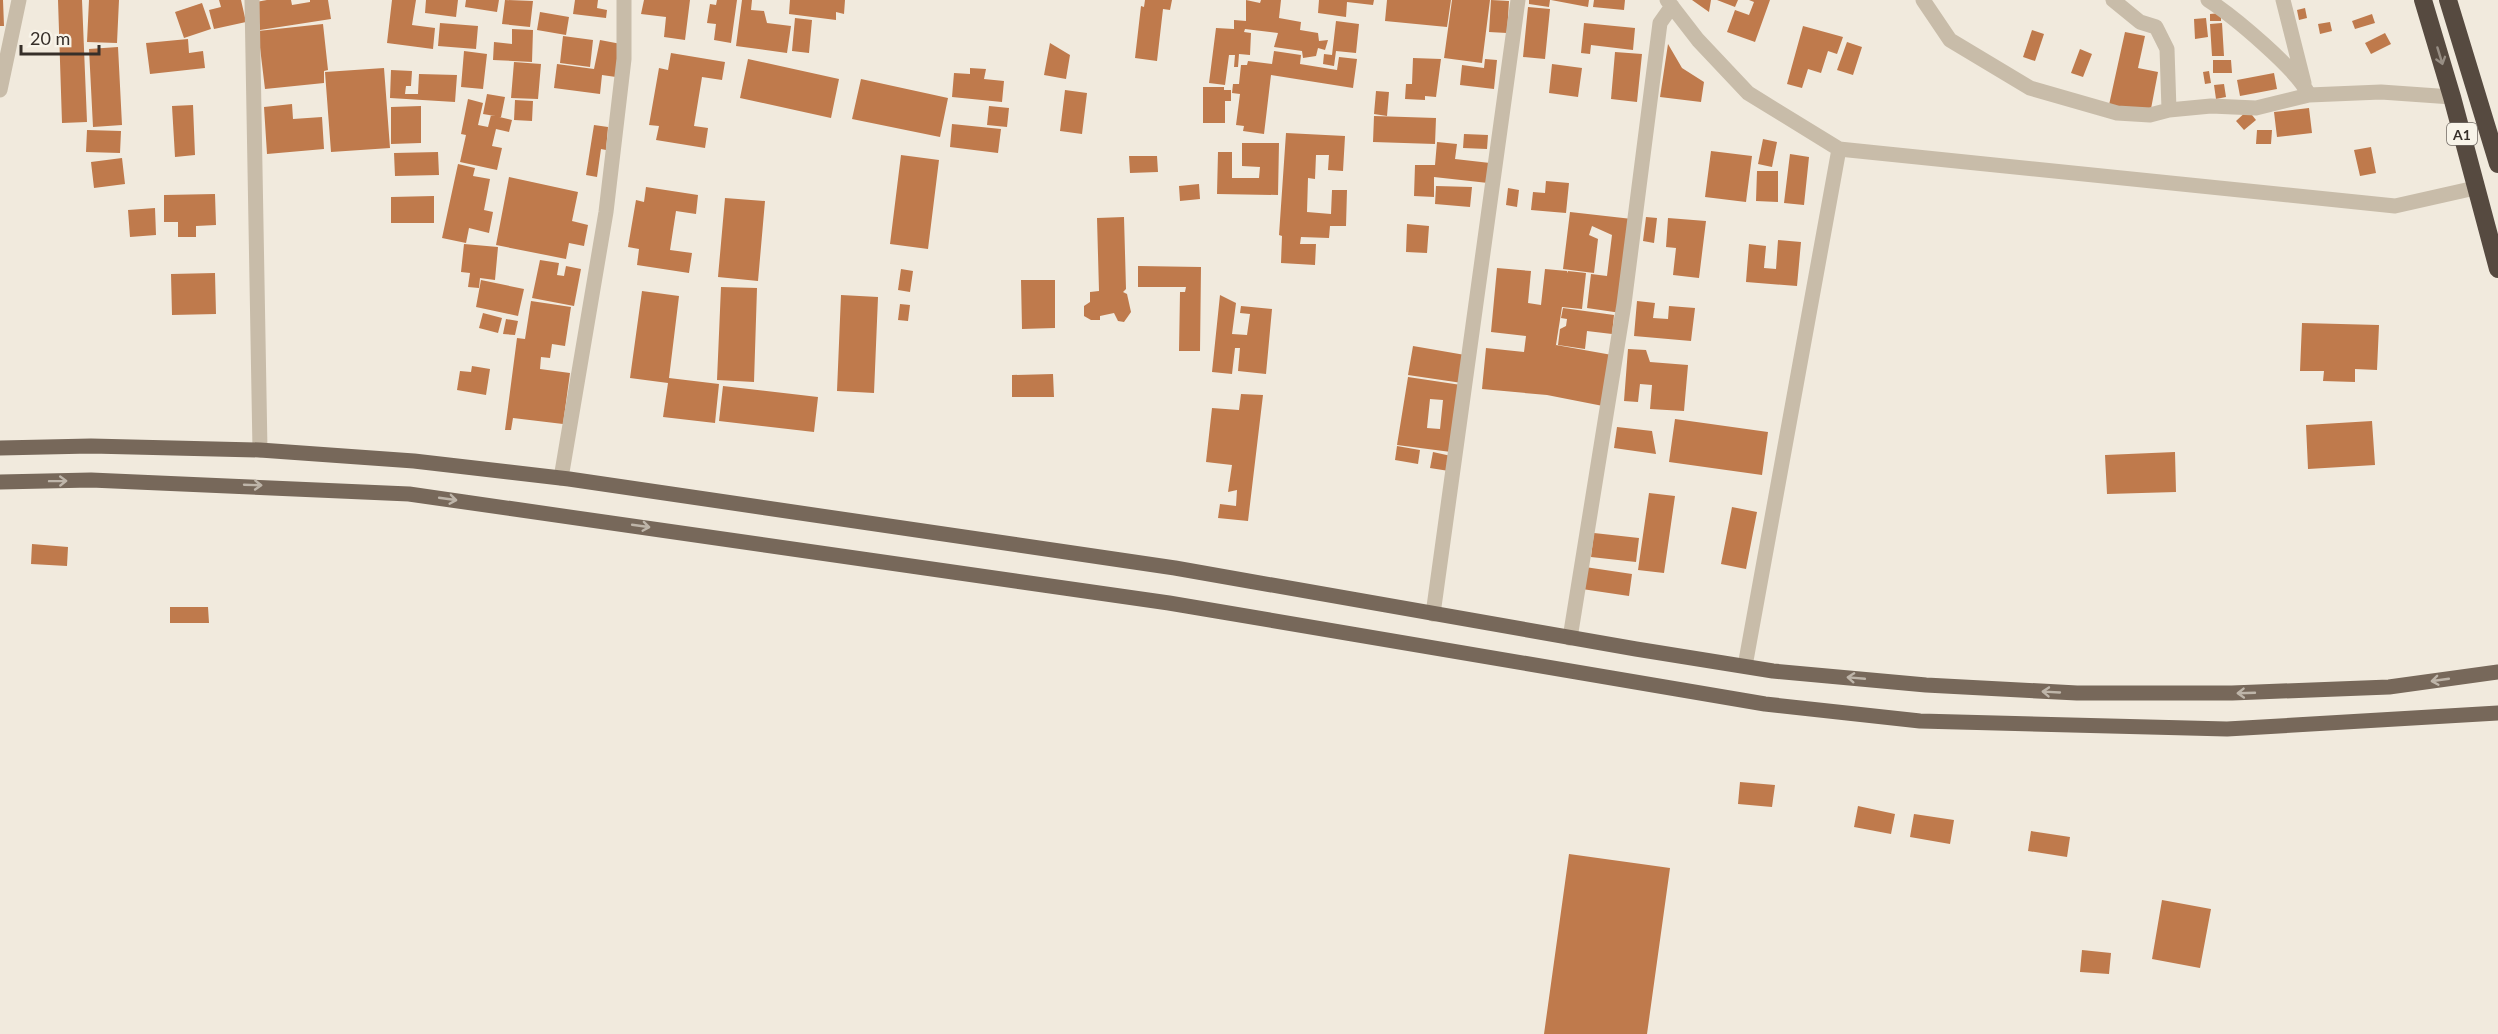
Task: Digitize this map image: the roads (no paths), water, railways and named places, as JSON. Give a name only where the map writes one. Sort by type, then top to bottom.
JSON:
[{"type":"highway","name":"A1","points":[[2423,0],[2498,268]]},
{"type":"highway","name":"A1","points":[[2448,0],[2498,164]]},
{"type":"main road","points":[[0,448],[91,446],[260,450],[414,461],[561,478],[1175,568],[1570,638],[1745,666],[1926,685],[2077,693],[2232,693],[2389,687],[2498,672]]},
{"type":"main road","points":[[0,482],[91,480],[409,494],[1169,603],[1765,704],[1920,721],[2227,729],[2498,714]]},
{"type":"street","points":[[0,90],[19,0]]},
{"type":"street","points":[[252,0],[260,450]]},
{"type":"street","points":[[561,478],[606,212],[621,95],[624,0]]},
{"type":"street","points":[[1433,614],[1518,0]]},
{"type":"street","points":[[1923,0],[1950,40],[2030,88],[2117,113],[2150,115],[2169,110],[2211,106],[2256,108],[2307,89],[2452,97]]},
{"type":"street","points":[[2113,0],[2140,22],[2156,27],[2167,49],[2169,110]]},
{"type":"street","points":[[2208,0],[2232,15],[2307,89]]},
{"type":"street","points":[[2283,0],[2307,89]]},
{"type":"street","points":[[1570,638],[1624,304],[1660,23],[1670,3],[1698,40],[1748,93],[1839,149],[2395,206],[2475,188]]},
{"type":"street","points":[[1745,666],[1839,149]]}]
